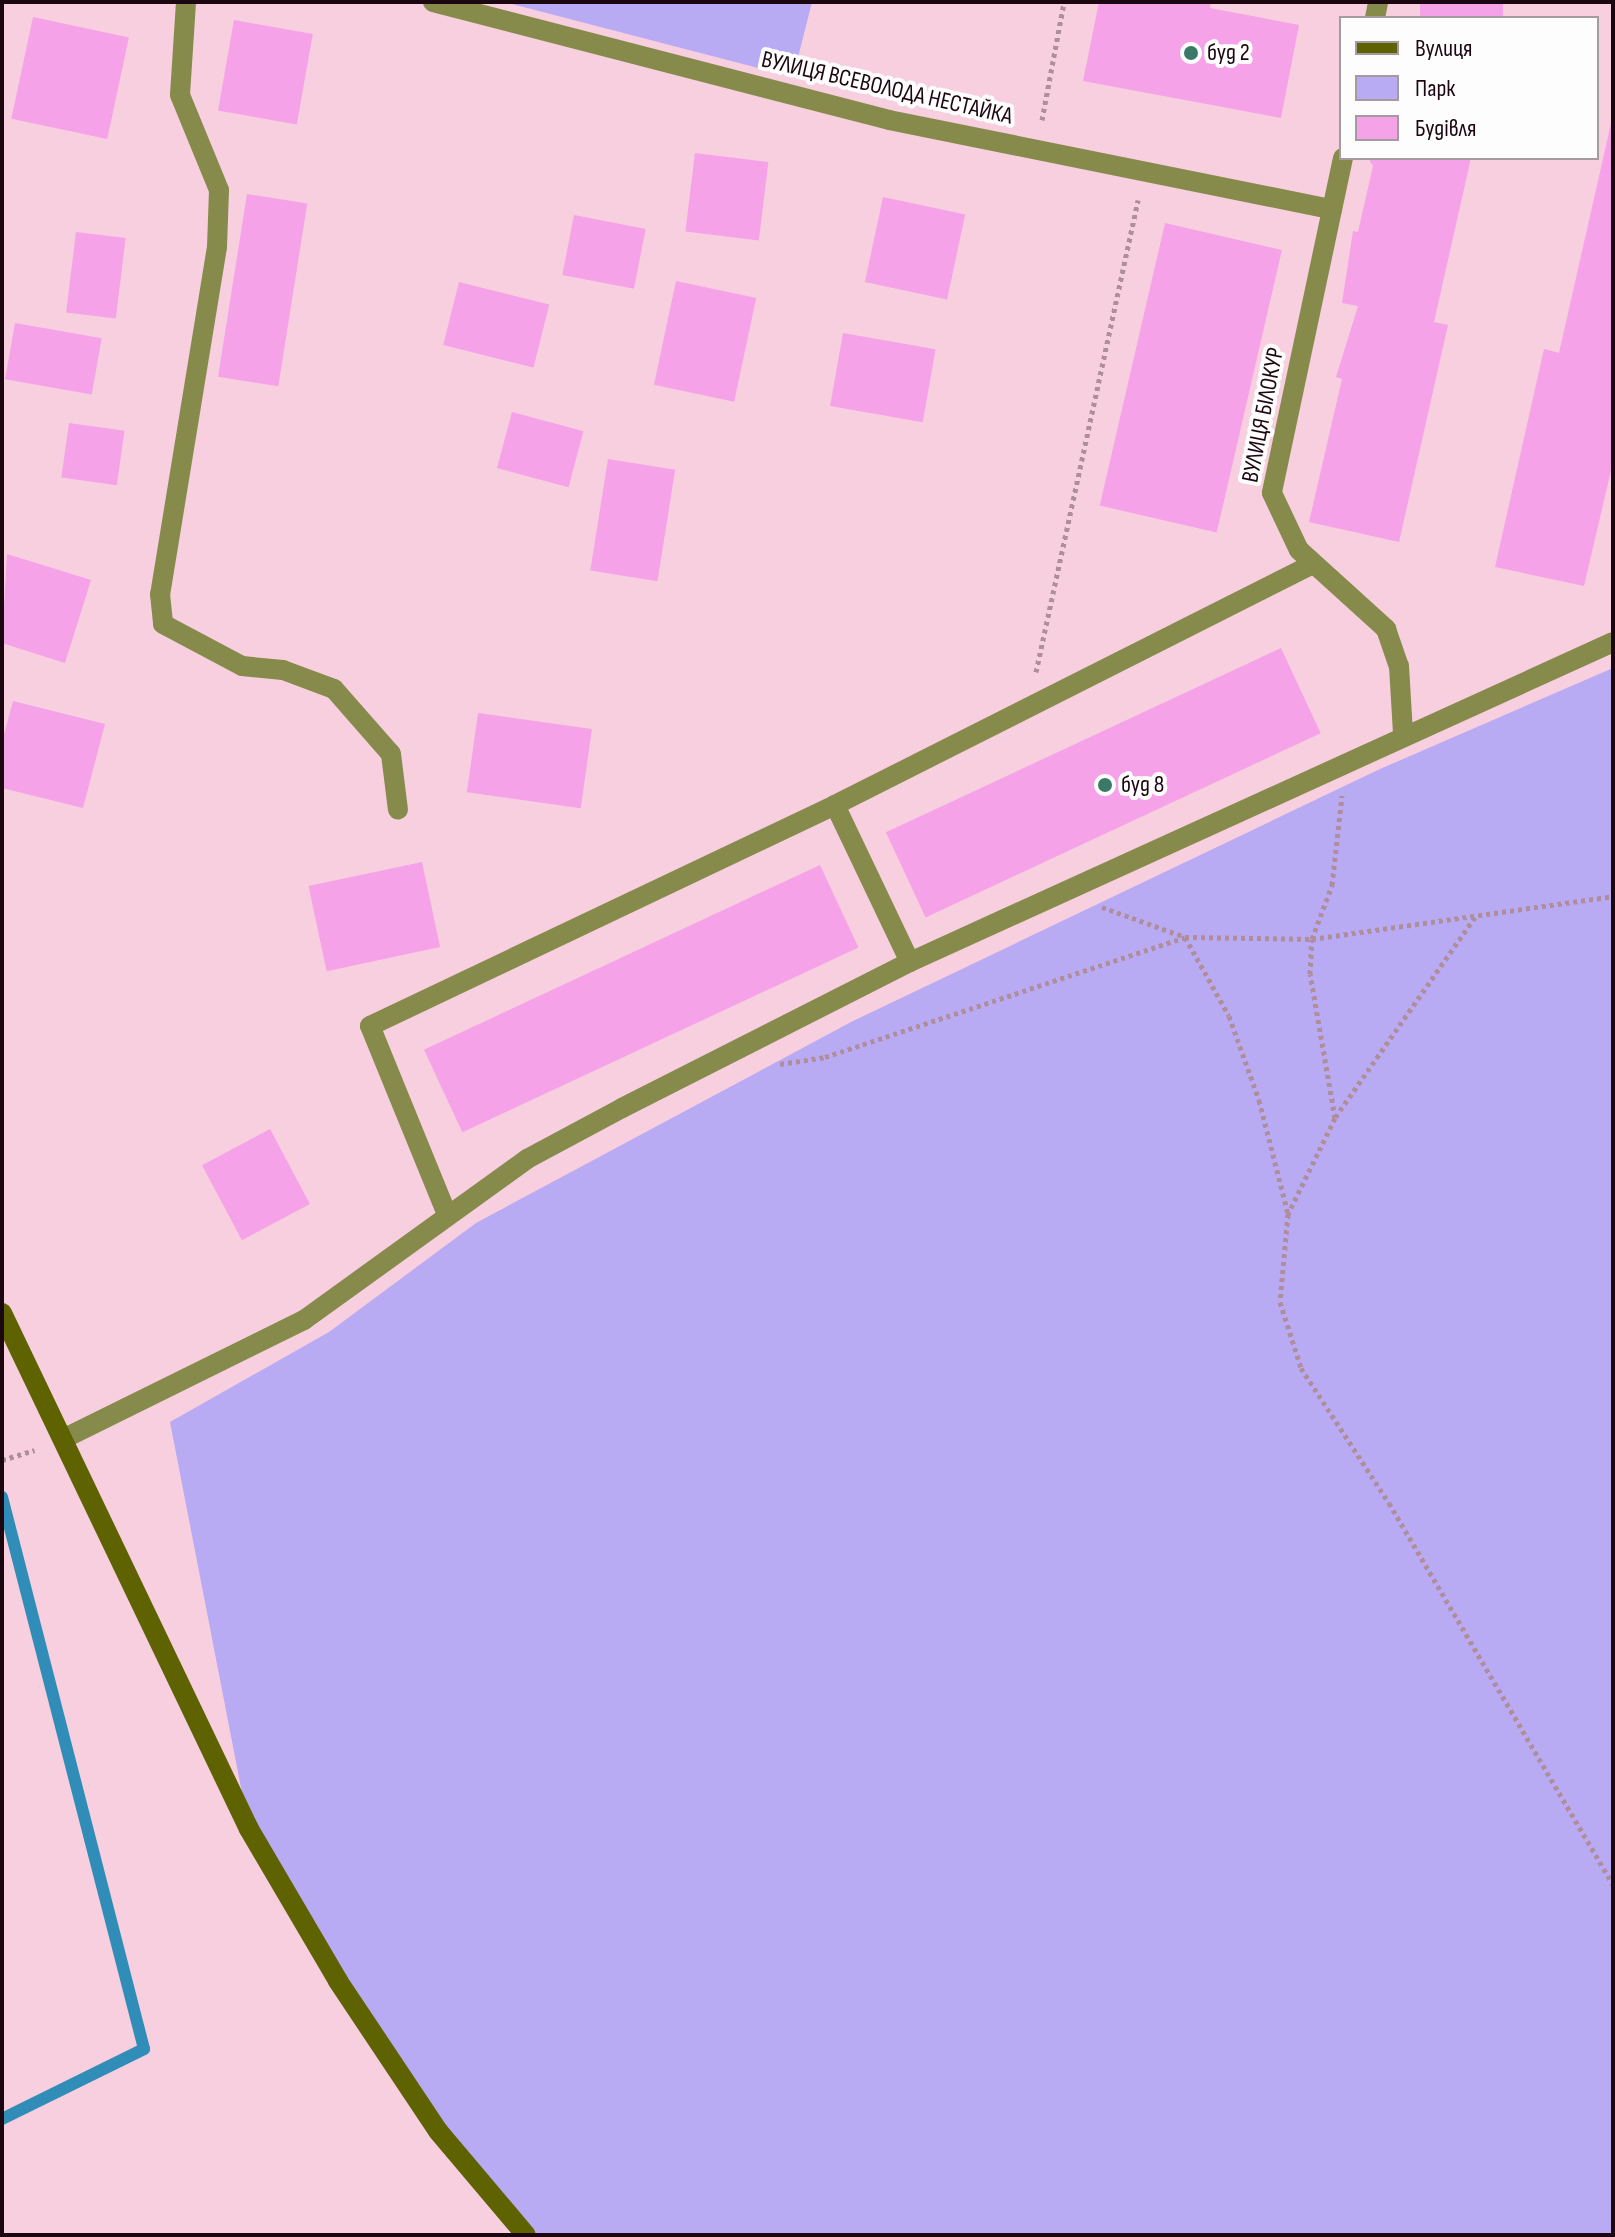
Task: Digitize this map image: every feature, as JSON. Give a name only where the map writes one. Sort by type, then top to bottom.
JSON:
[{"type":"main road","points":[[2,1313],[65,1438],[249,1829],[338,1981],[438,2131],[526,2235]]},
{"type":"street","points":[[186,2],[180,95],[219,190],[217,247],[160,594],[163,624],[242,666],[283,670],[334,689],[391,754],[398,810]]},
{"type":"street","name":"ВУЛИЦЯ ВСЕВОЛОДА НЕСТАЙКА","points":[[433,2],[889,120],[1145,168],[1332,209]]},
{"type":"street","name":"ВУЛИЦЯ БІЛОКУР","points":[[1343,160],[1272,493],[1286,533],[1313,564],[1386,629],[1399,666],[1403,733]]},
{"type":"street","points":[[446,1212],[370,1026],[835,805],[1313,564]]},
{"type":"street","points":[[65,1438],[304,1320],[446,1212],[527,1159],[910,962],[1403,733],[1613,642]]},
{"type":"street","points":[[835,805],[910,962]]},
{"type":"path","points":[[1036,148],[1064,2]]},
{"type":"path","points":[[1028,709],[1145,168]]},
{"type":"path","points":[[1335,1118],[1312,996],[1312,939],[1332,885],[1342,825],[1342,763]]},
{"type":"path","points":[[1060,892],[1185,937],[1312,939],[1613,896]]},
{"type":"path","points":[[1288,1214],[1335,1118],[1475,917]]},
{"type":"path","points":[[775,1065],[825,1057],[1185,937]]},
{"type":"path","points":[[1185,937],[1229,1016],[1259,1100],[1288,1214],[1280,1302],[1301,1368],[1389,1503],[1613,1885]]},
{"type":"green space","points":[[504,2],[812,2],[793,77]]},
{"type":"green space","points":[[1613,668],[1613,2235],[526,2235],[438,2131],[249,1829],[170,1422],[329,1332],[476,1223],[851,1022],[1380,769]]},
{"type":"building","name":"буд 2","points":[[1099,2],[1211,2],[1210,8],[1299,25],[1281,118],[1083,81]]},
{"type":"building","points":[[1420,2],[1503,2],[1503,16],[1420,16]]},
{"type":"building","points":[[33,17],[129,37],[107,139],[11,119]]},
{"type":"building","points":[[234,20],[313,34],[297,124],[218,111]]},
{"type":"building","points":[[1612,119],[1613,462],[1584,586],[1495,567],[1544,349],[1559,353]]},
{"type":"building","points":[[695,153],[768,162],[759,240],[685,231]]},
{"type":"building","points":[[1369,160],[1471,160],[1434,322],[1448,325],[1399,542],[1309,522],[1342,379],[1336,377],[1358,306],[1342,303],[1353,231],[1358,232],[1373,166]]},
{"type":"building","points":[[247,194],[307,204],[278,386],[218,377]]},
{"type":"building","points":[[883,197],[965,214],[947,300],[865,282]]},
{"type":"building","points":[[574,215],[646,229],[634,289],[562,275]]},
{"type":"building","points":[[1165,223],[1282,250],[1217,533],[1100,506]]},
{"type":"building","points":[[76,232],[126,238],[116,318],[66,312]]},
{"type":"building","points":[[676,281],[756,298],[734,402],[654,385]]},
{"type":"building","points":[[459,282],[549,304],[534,368],[443,345]]},
{"type":"building","points":[[15,323],[102,338],[92,394],[5,379]]},
{"type":"building","points":[[843,333],[936,349],[923,422],[830,406]]},
{"type":"building","points":[[512,412],[583,431],[568,487],[497,468]]},
{"type":"building","points":[[69,423],[124,431],[117,485],[61,477]]},
{"type":"building","points":[[608,459],[675,470],[657,581],[590,571]]},
{"type":"building","points":[[7,554],[91,580],[65,663],[2,643]]},
{"type":"building","name":"буд 8","points":[[1281,648],[1321,733],[926,917],[886,832]]},
{"type":"building","points":[[13,701],[105,724],[83,808],[2,788],[2,742]]},
{"type":"building","points":[[478,713],[592,729],[581,808],[467,792]]},
{"type":"building","points":[[422,862],[440,947],[327,971],[309,886]]},
{"type":"building","points":[[820,865],[858,947],[462,1132],[424,1050]]},
{"type":"building","points":[[270,1129],[310,1204],[242,1240],[202,1165]]},
{"type":"waterway","points":[[2,1497],[144,2049],[2,2119]]},
{"type":"place","name":"буд 2","points":[[1191,53]]},
{"type":"place","name":"буд 8","points":[[1105,785]]}]
